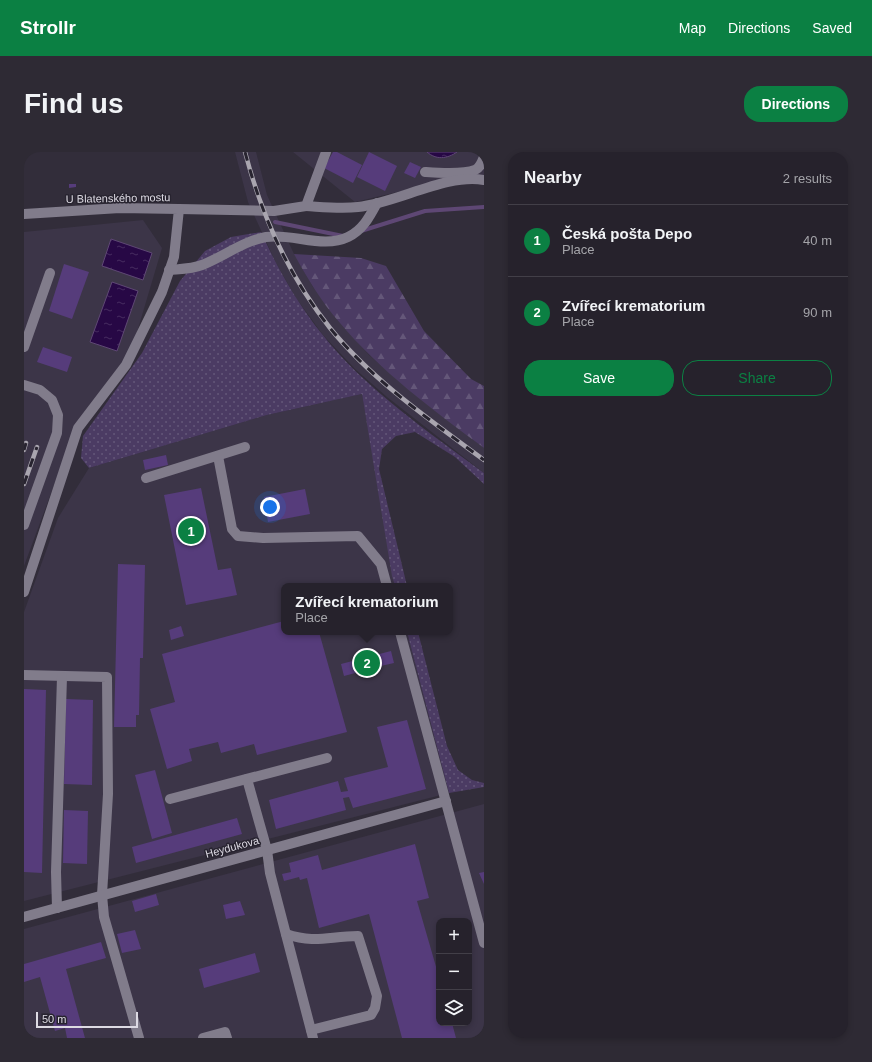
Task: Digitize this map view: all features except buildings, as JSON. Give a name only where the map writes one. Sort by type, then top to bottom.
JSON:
[{"type":"street","points":[[306,206],[326,152]]},
{"type":"street","points":[[424,172],[439,173],[476,170],[484,157]]},
{"type":"street","points":[[179,209],[274,211],[306,206],[358,207],[377,203],[448,182],[477,179],[484,180]]},
{"type":"street","points":[[169,270],[200,266],[238,247],[267,237],[291,237],[322,241],[337,240],[349,237],[365,224],[377,203]]},
{"type":"street","name":"U Blatenského mostu","points":[[24,214],[120,208],[179,209],[174,257],[162,292],[126,365],[78,428],[24,592]]},
{"type":"street","points":[[24,347],[50,273]]},
{"type":"street","points":[[24,385],[40,390],[52,400],[58,415],[57,433],[24,525]]},
{"type":"street","points":[[146,478],[245,448]]},
{"type":"street","points":[[218,456],[232,529],[238,536],[263,538],[358,536],[381,564],[386,583]]},
{"type":"street","points":[[401,635],[484,942]]},
{"type":"street","points":[[24,675],[107,677],[108,794],[102,895],[104,917],[139,1038]]},
{"type":"street","points":[[57,908],[56,872],[62,677]]},
{"type":"street","points":[[170,799],[327,758]]},
{"type":"street","points":[[247,779],[267,850],[270,873],[312,1034],[371,1015],[375,1008],[377,996],[358,936],[317,940],[299,938],[286,934]]},
{"type":"street","name":"Heydukova","points":[[24,917],[446,801]]},
{"type":"street","points":[[204,1038],[225,1032],[227,1038]]},
{"type":"shaded area","points":[[235,152],[256,152],[267,195],[294,254],[313,287],[339,322],[369,355],[400,382],[484,448],[484,473],[387,397],[355,369],[323,335],[296,298],[276,263],[248,202]]},
{"type":"shaded area","points":[[293,152],[484,152],[484,176],[406,190],[355,202]]},
{"type":"shaded area","points":[[143,220],[162,248],[132,349],[76,426],[24,566],[24,232]]},
{"type":"shaded area","points":[[362,394],[394,583],[281,583],[281,635],[408,635],[449,793],[24,901],[24,612],[58,518],[89,468],[267,415]]},
{"type":"shaded area","points":[[484,804],[484,1038],[24,1038],[24,929]]},
{"type":"green space","points":[[261,232],[296,298],[322,334],[339,354],[357,373],[398,409],[484,473],[484,484],[455,457],[415,432],[396,436],[382,449],[379,469],[406,583],[394,583],[392,576],[362,394],[267,415],[89,468],[81,458],[83,436],[142,353],[180,281],[205,251],[231,237]]},
{"type":"green space","points":[[294,254],[361,258],[386,266],[424,331],[471,379],[484,386],[484,448],[408,389],[355,340],[320,298]]},
{"type":"green space","points":[[408,635],[419,635],[447,746],[458,770],[472,780],[484,783],[484,787],[449,793]]},
{"type":"water","points":[[427,152],[457,152],[442,158],[430,155]]},
{"type":"water","points":[[111,239],[152,253],[143,280],[102,266]]},
{"type":"water","points":[[112,282],[138,291],[117,351],[90,342]]},
{"type":"waterway","points":[[361,231],[425,211],[484,207]]},
{"type":"waterway","points":[[275,222],[343,236]]},
{"type":"railway","points":[[245,152],[268,222],[278,244],[301,287],[330,328],[364,365],[383,382],[423,415],[484,460]]},
{"type":"railway","points":[[24,450],[26,443]]},
{"type":"railway","points":[[24,484],[37,447]]},
{"type":"place","name":"Česká pošta Depo","points":[[191,531]]},
{"type":"place","name":"Zvířecí krematorium","points":[[367,663]]}]
